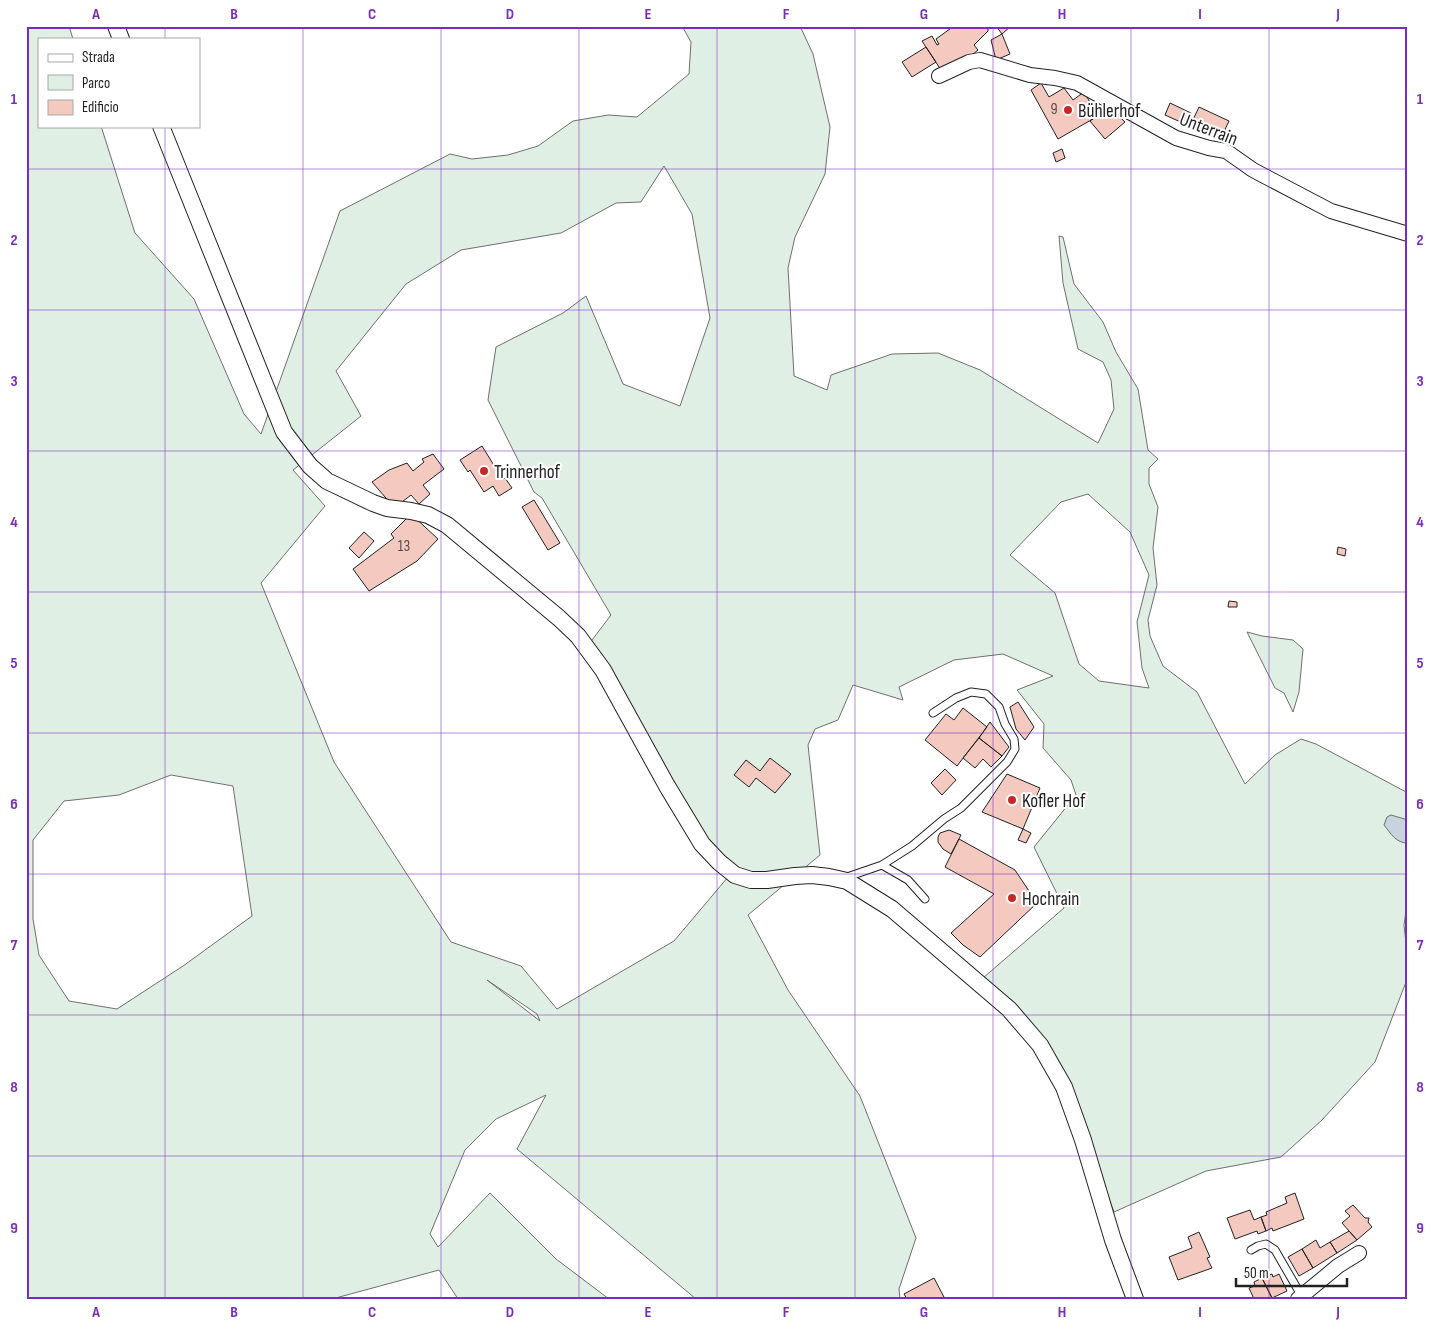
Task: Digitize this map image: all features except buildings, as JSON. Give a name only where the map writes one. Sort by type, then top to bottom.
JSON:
[{"type":"street","points":[[116,26],[121,38]]},
{"type":"street","name":"Unterrain","points":[[939,76],[969,62],[980,60],[1030,75],[1077,83],[1176,138],[1226,151],[1253,170],[1331,211],[1408,234]]},
{"type":"street","points":[[162,128],[284,432],[310,466],[327,481],[373,503],[387,508],[428,515],[447,525],[578,636],[603,670],[667,786],[702,844],[718,862],[735,875],[752,880],[812,875],[848,881],[892,909],[1009,1009],[1040,1046],[1064,1087],[1083,1140],[1113,1240],[1135,1299]]},
{"type":"street","points":[[1300,1297],[1338,1266],[1359,1253]]},
{"type":"lane","points":[[848,881],[850,876],[882,865],[912,846],[944,819],[961,808],[1007,762],[1015,749],[1014,739],[1005,724],[999,707],[986,694],[971,692],[956,698],[933,713]]},
{"type":"lane","points":[[882,865],[908,880],[925,899]]},
{"type":"lane","points":[[1251,1250],[1266,1244],[1275,1250],[1300,1297]]},
{"type":"green space","points":[[26,26],[69,26],[73,38],[38,38],[38,128],[102,128],[135,233],[194,299],[244,414],[261,434],[340,211],[450,154],[472,159],[508,155],[538,146],[573,121],[608,115],[637,117],[689,74],[691,42],[682,26],[800,26],[813,54],[830,127],[825,174],[795,237],[788,268],[794,376],[827,390],[831,375],[892,354],[938,353],[980,370],[1098,443],[1114,409],[1111,380],[1103,362],[1078,349],[1063,283],[1059,236],[1063,237],[1074,284],[1103,322],[1116,352],[1138,389],[1148,450],[1158,459],[1149,468],[1149,484],[1158,507],[1153,548],[1157,585],[1148,620],[1150,636],[1163,666],[1197,692],[1245,784],[1275,755],[1301,739],[1316,744],[1408,793],[1408,897],[1404,925],[1408,977],[1375,1062],[1322,1120],[1281,1157],[1206,1171],[1114,1212],[1074,1105],[983,978],[1064,908],[1034,847],[1076,795],[1071,780],[1043,748],[1044,724],[1017,690],[1053,676],[1003,654],[954,660],[899,687],[903,700],[853,685],[838,720],[815,729],[808,745],[820,855],[748,915],[788,990],[860,1096],[916,1238],[899,1289],[900,1299],[696,1299],[517,1149],[546,1095],[496,1119],[465,1150],[430,1234],[438,1247],[490,1193],[556,1259],[609,1299],[458,1299],[439,1270],[332,1299],[26,1299]],"holes":[[[664,166],[692,214],[710,318],[680,406],[623,384],[586,296],[563,313],[496,347],[488,400],[534,492],[542,498],[611,615],[589,644],[728,877],[674,941],[557,1009],[521,966],[451,942],[334,762],[261,583],[325,506],[293,470],[361,416],[336,371],[406,284],[461,250],[561,233],[616,203],[641,202]],[[1088,494],[1130,532],[1149,575],[1137,622],[1142,668],[1149,688],[1099,681],[1079,664],[1055,593],[1010,555],[1061,502]],[[171,775],[233,786],[252,916],[183,966],[117,1009],[69,1001],[39,955],[33,919],[33,840],[64,801],[119,795]],[[487,980],[537,1014],[540,1021]]]},
{"type":"green space","points":[[1247,632],[1293,640],[1303,649],[1299,692],[1293,712],[1284,693],[1275,688]]},
{"type":"shaded area","points":[[1391,815],[1408,820],[1408,843],[1397,840],[1384,825],[1387,817]]},
{"type":"place","name":"Bühlerhof","points":[[1068,110]]},
{"type":"place","name":"Trinnerhof","points":[[484,471]]},
{"type":"place","name":"Kofler Hof","points":[[1012,800]]},
{"type":"place","name":"Hochrain","points":[[1012,898]]}]
